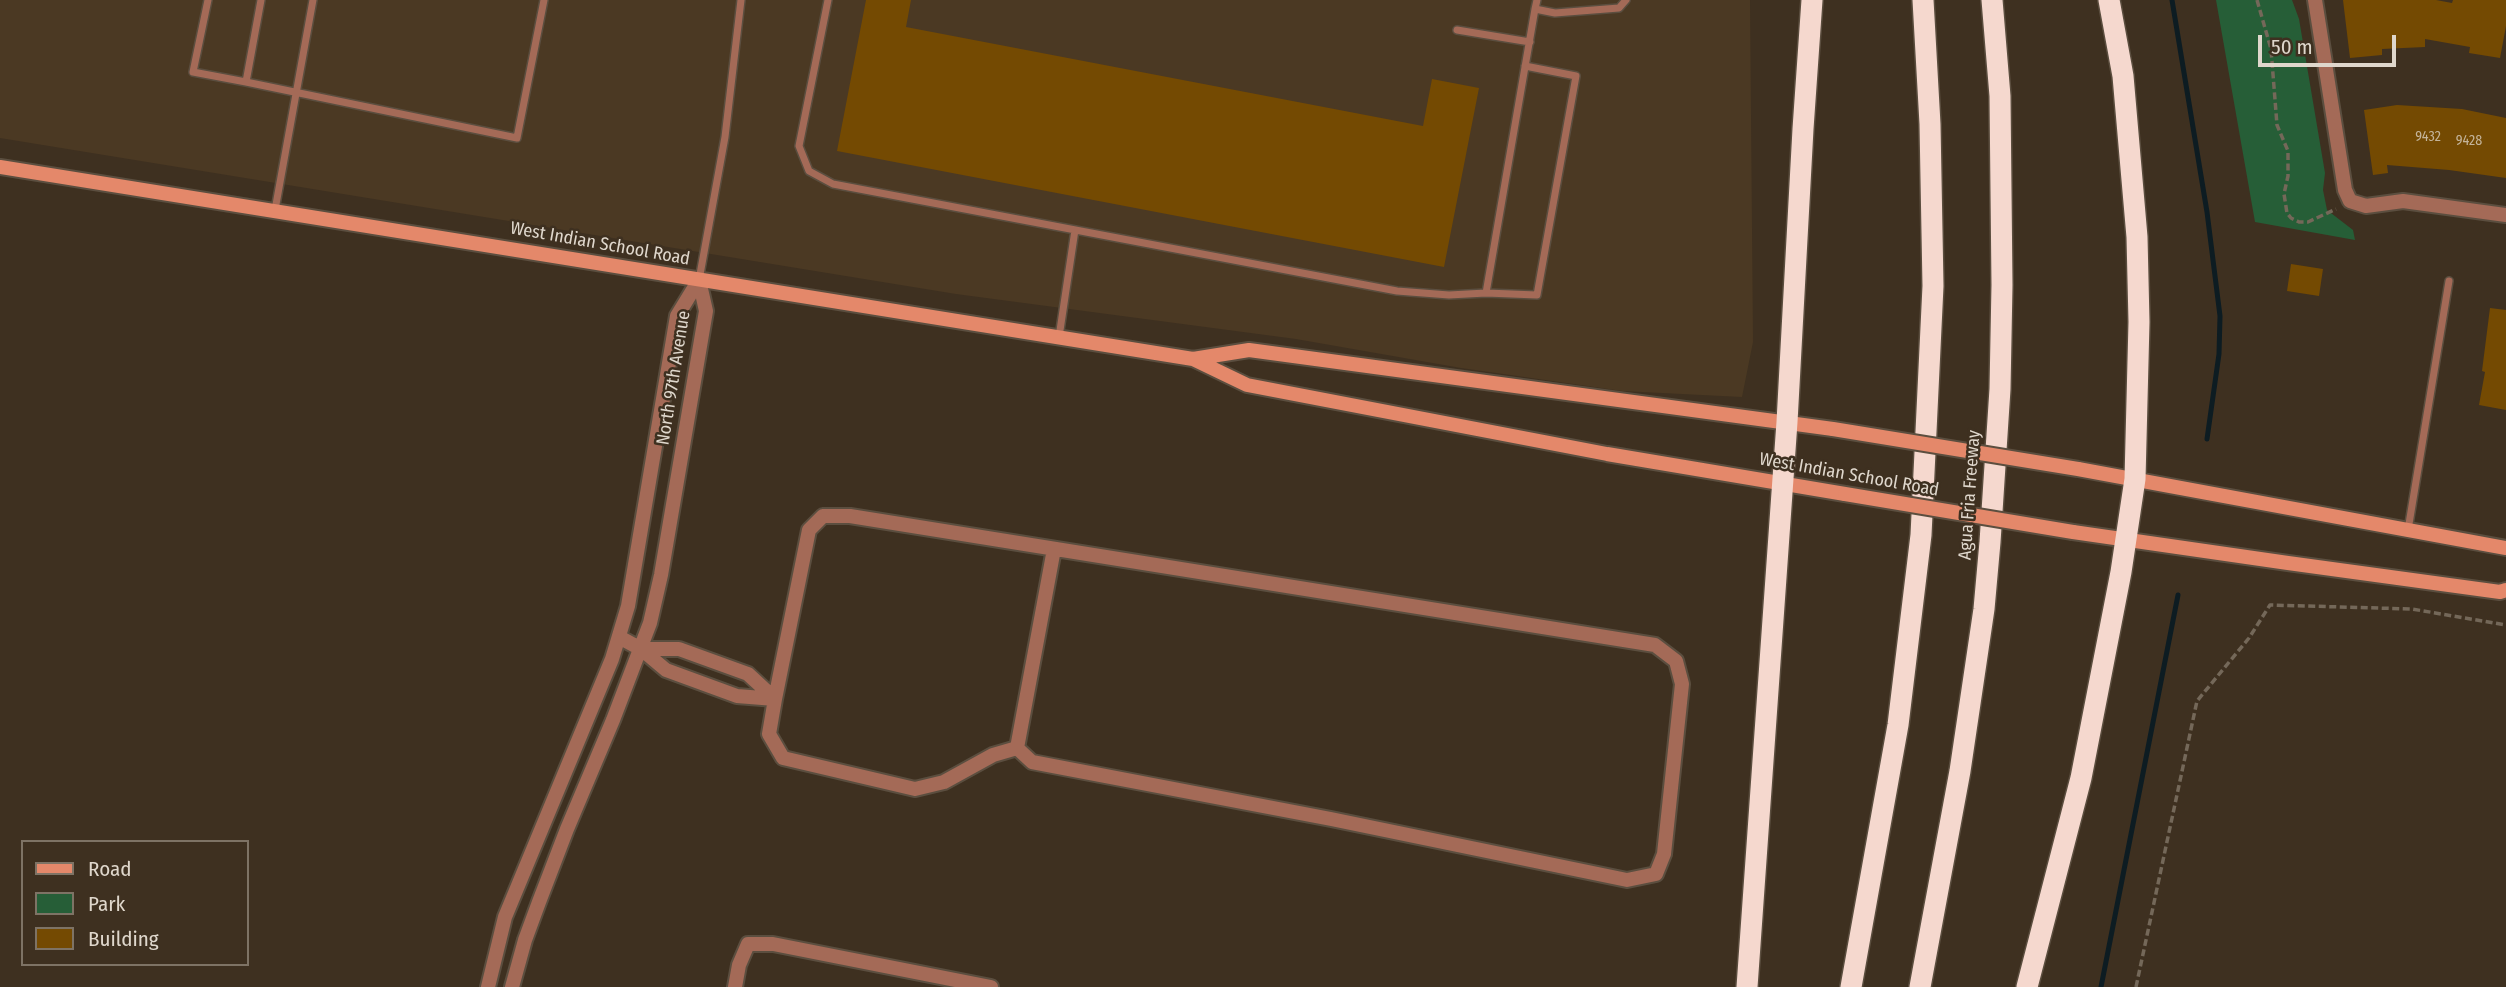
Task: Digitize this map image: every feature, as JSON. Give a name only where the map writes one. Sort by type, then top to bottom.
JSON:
[{"type":"highway","points":[[1747,987],[1783,483],[1812,0]]},
{"type":"highway","points":[[1851,987],[1898,725],[1921,534],[1929,415],[1933,286],[1931,165],[1923,0]]},
{"type":"highway","name":"Agua Fria Freeway","points":[[1920,987],[1960,771],[1984,609],[1991,531],[2000,388],[2002,285],[2000,96],[1992,0]]},
{"type":"highway","points":[[2027,987],[2081,778],[2126,542],[2135,479],[2139,348],[2137,237],[2123,76],[2109,0]]},
{"type":"main road","name":"West Indian School Road","points":[[0,167],[1193,359],[1247,385],[1607,454],[2126,542],[2500,592],[2506,590]]},
{"type":"main road","name":"West Indian School Road","points":[[1193,359],[1249,350],[1787,422],[2078,469],[2506,548]]},
{"type":"street","points":[[2315,0],[2345,190],[2350,201],[2367,206],[2403,201],[2506,215]]},
{"type":"street","name":"North 97th Avenue","points":[[489,987],[506,917],[619,637],[636,569],[677,316],[699,280]]},
{"type":"street","name":"North 97th Avenue","points":[[512,987],[538,902],[650,623],[661,575],[706,311],[699,280]]},
{"type":"street","points":[[823,516],[850,516],[1655,645],[1676,661],[1682,684],[1664,854],[1656,874],[1627,880],[1331,819],[1032,762],[1017,748],[993,755],[944,782],[915,789],[783,758],[769,734],[809,530],[823,516]]},
{"type":"street","points":[[1017,748],[1054,549]]},
{"type":"street","points":[[619,637],[641,649],[666,670],[737,696],[775,699]]},
{"type":"street","points":[[641,649],[679,649],[748,674],[775,699]]},
{"type":"street","points":[[735,987],[739,965],[748,944],[773,944],[991,987]]},
{"type":"lane","points":[[208,0],[194,72],[517,138],[544,0]]},
{"type":"lane","points":[[246,82],[261,0]]},
{"type":"lane","points":[[275,210],[313,0]]},
{"type":"lane","points":[[699,280],[725,137],[741,0]]},
{"type":"lane","points":[[828,0],[799,146],[809,171],[833,184],[1397,291],[1449,295],[1536,295],[1576,76],[1525,66]]},
{"type":"lane","points":[[1486,293],[1537,0]]},
{"type":"lane","points":[[1535,9],[1555,13],[1619,8],[1626,0]]},
{"type":"lane","points":[[1457,30],[1530,42]]},
{"type":"lane","points":[[1059,337],[1075,230]]},
{"type":"lane","points":[[2408,530],[2449,281]]},
{"type":"path","points":[[2257,0],[2271,49],[2277,125],[2288,151],[2288,176],[2284,194],[2287,213],[2299,222],[2308,222],[2350,201]]},
{"type":"path","points":[[2136,987],[2197,701],[2249,638],[2270,605],[2412,609],[2506,625]]},
{"type":"shaded area","points":[[0,0],[1750,0],[1753,342],[1742,397],[1622,391],[1461,368],[1296,339],[956,294],[0,138]]},
{"type":"green space","points":[[2216,0],[2292,0],[2299,19],[2325,173],[2323,190],[2327,210],[2353,230],[2355,240],[2255,222]]},
{"type":"building","points":[[866,0],[911,0],[906,27],[1423,126],[1432,79],[1479,88],[1444,267],[837,151]]},
{"type":"building","points":[[2343,0],[2436,0],[2452,3],[2453,0],[2506,0],[2506,26],[2500,58],[2469,53],[2470,47],[2425,39],[2425,47],[2382,49],[2382,55],[2350,58]]},
{"type":"building","points":[[2397,105],[2462,109],[2506,118],[2506,178],[2387,165],[2388,173],[2373,175],[2364,110]]},
{"type":"building","points":[[2291,264],[2323,269],[2319,296],[2287,291]]},
{"type":"building","points":[[2490,308],[2506,310],[2506,410],[2479,405],[2485,372],[2482,371]]},
{"type":"waterway","points":[[2172,0],[2207,212],[2220,316],[2219,354],[2207,439]]},
{"type":"waterway","points":[[2101,987],[2178,595]]}]
